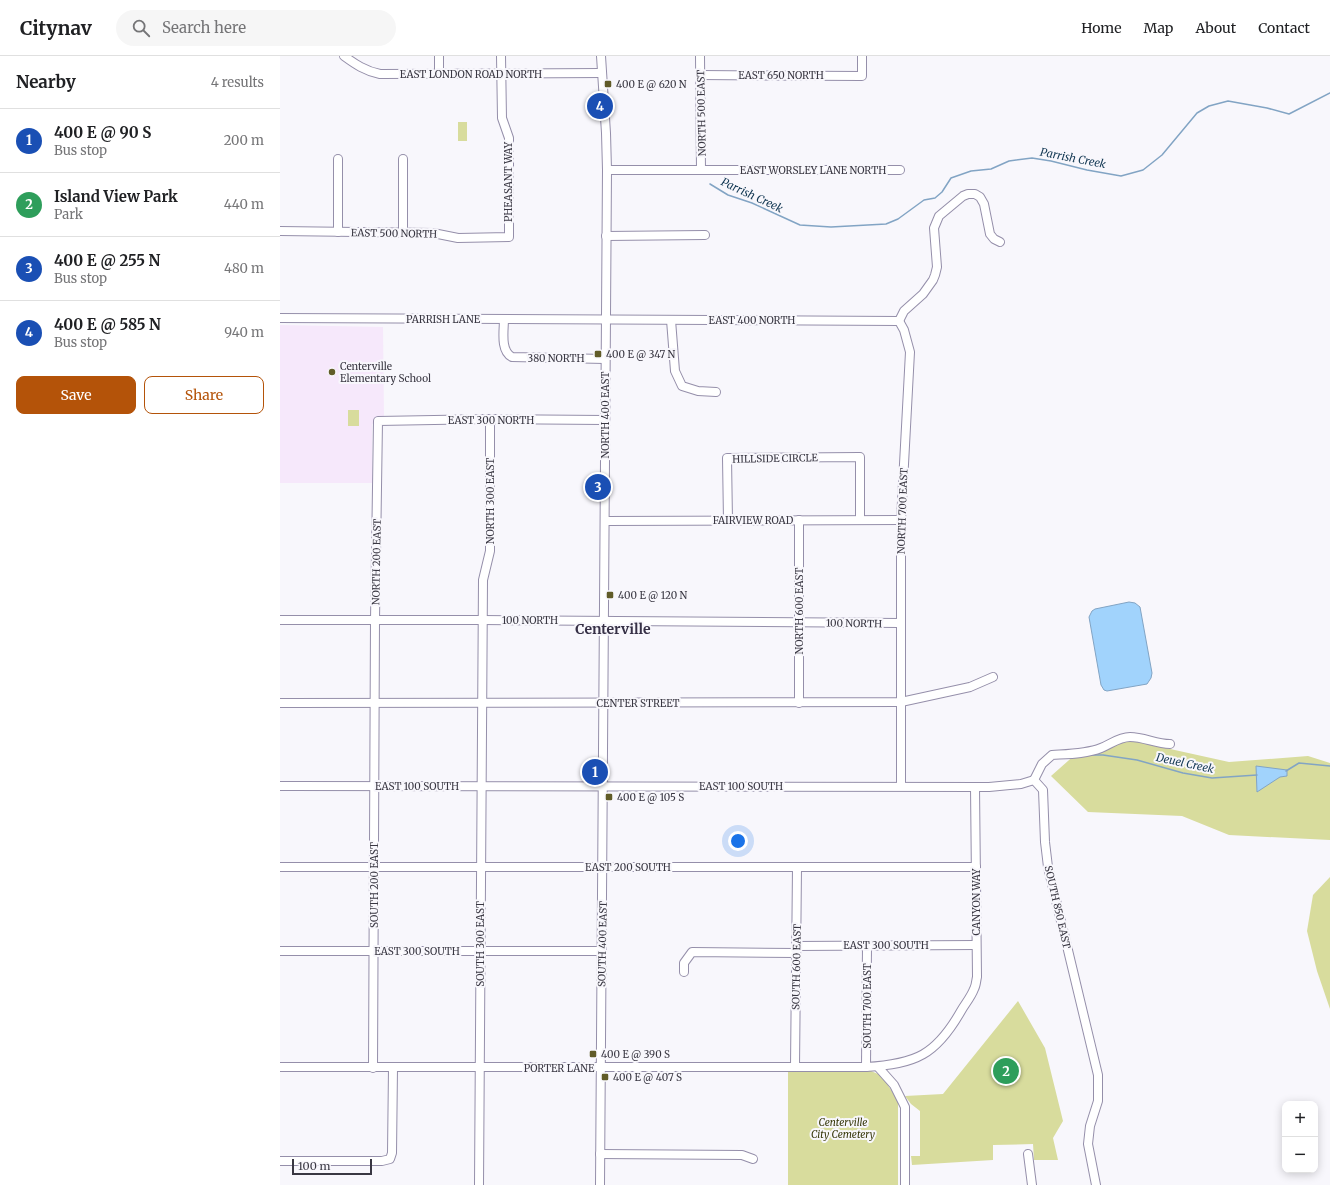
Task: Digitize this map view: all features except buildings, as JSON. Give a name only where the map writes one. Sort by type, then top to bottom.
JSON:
[{"type":"street","name":"EAST LONDON ROAD NORTH","points":[[344,56],[360,67],[380,74],[602,73]]},
{"type":"street","points":[[439,56],[439,74]]},
{"type":"street","name":"PHEASANT WAY","points":[[501,56],[502,118],[508,138],[508,237]]},
{"type":"street","name":"NORTH 400 EAST","points":[[601,56],[607,170],[603,703]]},
{"type":"street","name":"NORTH 500 EAST","points":[[700,56],[702,170]]},
{"type":"street","name":"EAST 650 NORTH","points":[[700,75],[862,76],[862,56]]},
{"type":"street","points":[[338,159],[338,232]]},
{"type":"street","points":[[403,160],[403,232]]},
{"type":"street","name":"EAST WORSLEY LANE NORTH","points":[[607,170],[900,170]]},
{"type":"street","points":[[899,321],[904,311],[923,294],[935,275],[937,266],[934,228],[936,220],[942,213],[963,196],[975,194],[983,200],[990,234],[994,239],[1000,242]]},
{"type":"street","name":"EAST 500 NORTH","points":[[280,231],[433,233],[458,238],[508,237]]},
{"type":"street","points":[[606,236],[705,235]]},
{"type":"street","name":"PARRISH LANE","points":[[280,318],[606,320]]},
{"type":"street","name":"380 NORTH","points":[[504,319],[504,346],[507,354],[517,358],[605,359]]},
{"type":"street","name":"EAST 400 NORTH","points":[[606,320],[899,321]]},
{"type":"street","points":[[671,320],[675,371],[682,386],[698,391],[716,392]]},
{"type":"street","name":"NORTH 700 EAST","points":[[899,321],[904,330],[910,352],[901,520],[900,702]]},
{"type":"street","name":"EAST 300 NORTH","points":[[378,422],[490,419],[604,420]]},
{"type":"street","name":"NORTH 300 EAST","points":[[481,703],[482,580],[490,551],[490,419]]},
{"type":"street","name":"NORTH 200 EAST","points":[[375,703],[378,422]]},
{"type":"street","name":"HILLSIDE CIRCLE","points":[[728,520],[728,458],[860,457],[860,520]]},
{"type":"street","name":"NORTH 600 EAST","points":[[799,520],[799,703]]},
{"type":"street","name":"FAIRVIEW ROAD","points":[[605,521],[901,520]]},
{"type":"street","name":"100 NORTH","points":[[280,620],[900,623]]},
{"type":"street","name":"CENTER STREET","points":[[280,703],[900,702],[970,687],[993,677]]},
{"type":"street","points":[[900,702],[901,786]]},
{"type":"street","name":"SOUTH 200 EAST","points":[[373,1068],[375,703]]},
{"type":"street","name":"SOUTH 300 EAST","points":[[479,1185],[481,703]]},
{"type":"street","name":"SOUTH 400 EAST","points":[[600,1185],[603,703]]},
{"type":"street","points":[[1034,780],[1042,764],[1052,755],[1078,753],[1101,748],[1118,740],[1130,737],[1162,744],[1170,744]]},
{"type":"street","name":"EAST 100 SOUTH","points":[[280,786],[975,786],[1021,784],[1034,780]]},
{"type":"street","name":"SOUTH 850 EAST","points":[[1034,780],[1043,790],[1045,842],[1048,867],[1098,1075],[1098,1101],[1090,1126],[1088,1144],[1096,1185]]},
{"type":"street","name":"CANYON WAY","points":[[960,1013],[974,989],[977,977],[975,786]]},
{"type":"street","name":"EAST 200 SOUTH","points":[[280,867],[976,867]]},
{"type":"street","name":"SOUTH 600 EAST","points":[[795,1067],[797,867]]},
{"type":"street","name":"EAST 300 SOUTH","points":[[684,972],[684,963],[692,952],[796,950],[867,946],[976,945]]},
{"type":"street","name":"SOUTH 700 EAST","points":[[866,1067],[867,946]]},
{"type":"street","name":"EAST 300 SOUTH","points":[[280,951],[602,950]]},
{"type":"street","name":"PORTER LANE","points":[[280,1067],[878,1067],[895,1065],[912,1060],[929,1051],[942,1039],[960,1013]]},
{"type":"street","points":[[878,1067],[894,1085],[906,1107],[905,1185]]},
{"type":"street","points":[[280,1161],[382,1161],[390,1159],[392,1153],[393,1068]]},
{"type":"street","points":[[600,1154],[742,1155],[753,1159]]},
{"type":"street","points":[[1028,1154],[1032,1185]]},
{"type":"shaded area","name":"Centerville Elementary School","points":[[280,325],[383,327],[384,416],[372,424],[372,483],[280,483]]},
{"type":"green space","points":[[458,122],[467,122],[467,141],[458,141]]},
{"type":"green space","points":[[348,410],[359,410],[359,426],[348,426]]},
{"type":"green space","points":[[1125,739],[1229,762],[1308,756],[1330,763],[1330,840],[1229,835],[1182,816],[1088,812],[1051,776],[1077,753]]},
{"type":"green space","points":[[1330,877],[1330,1009],[1317,971],[1307,931],[1313,895]]},
{"type":"green space","points":[[1018,1001],[1045,1048],[1063,1121],[1053,1138],[1058,1160],[1034,1160],[1033,1144],[993,1145],[993,1160],[912,1165],[911,1156],[920,1156],[920,1111],[911,1104],[905,1096],[943,1094]]},
{"type":"green space","name":"Centerville City Cemetery","points":[[871,1071],[884,1079],[898,1101],[898,1185],[788,1185],[788,1072]]},
{"type":"water","points":[[1129,602],[1135,603],[1140,607],[1152,673],[1151,678],[1147,684],[1107,691],[1104,690],[1101,685],[1089,617],[1095,609]]},
{"type":"water","points":[[1256,766],[1287,770],[1287,776],[1280,777],[1257,792]]},
{"type":"waterway","name":"Parrish Creek","points":[[710,184],[728,195],[752,203],[800,225],[831,227],[886,224],[898,219],[924,200],[935,198],[942,192],[951,178],[971,171],[991,169],[1009,161],[1032,158],[1121,176],[1143,170],[1162,155],[1197,113],[1209,106],[1228,101],[1267,108],[1289,114],[1330,93]]},
{"type":"waterway","name":"Deuel Creek","points":[[1090,755],[1103,755],[1137,760],[1183,773],[1212,778],[1257,775]]},
{"type":"waterway","name":"Deuel Creek","points":[[1286,771],[1299,763],[1330,766]]},
{"type":"place","name":"400 E @ 620 N","points":[[608,84]]},
{"type":"place","name":"400 E @ 585 N","points":[[600,106]]},
{"type":"place","name":"400 E @ 347 N","points":[[598,354]]},
{"type":"place","name":"Centerville Elementary School","points":[[332,372]]},
{"type":"place","name":"400 E @ 255 N","points":[[598,487]]},
{"type":"place","name":"400 E @ 120 N","points":[[610,595]]},
{"type":"place","name":"400 E @ 90 S","points":[[595,772]]},
{"type":"place","name":"400 E @ 105 S","points":[[609,797]]},
{"type":"place","name":"400 E @ 390 S","points":[[593,1054]]},
{"type":"place","name":"Island View Park","points":[[1006,1071]]},
{"type":"place","name":"400 E @ 407 S","points":[[605,1077]]},
{"type":"district","name":"Centerville","points":[[613,629]]}]
